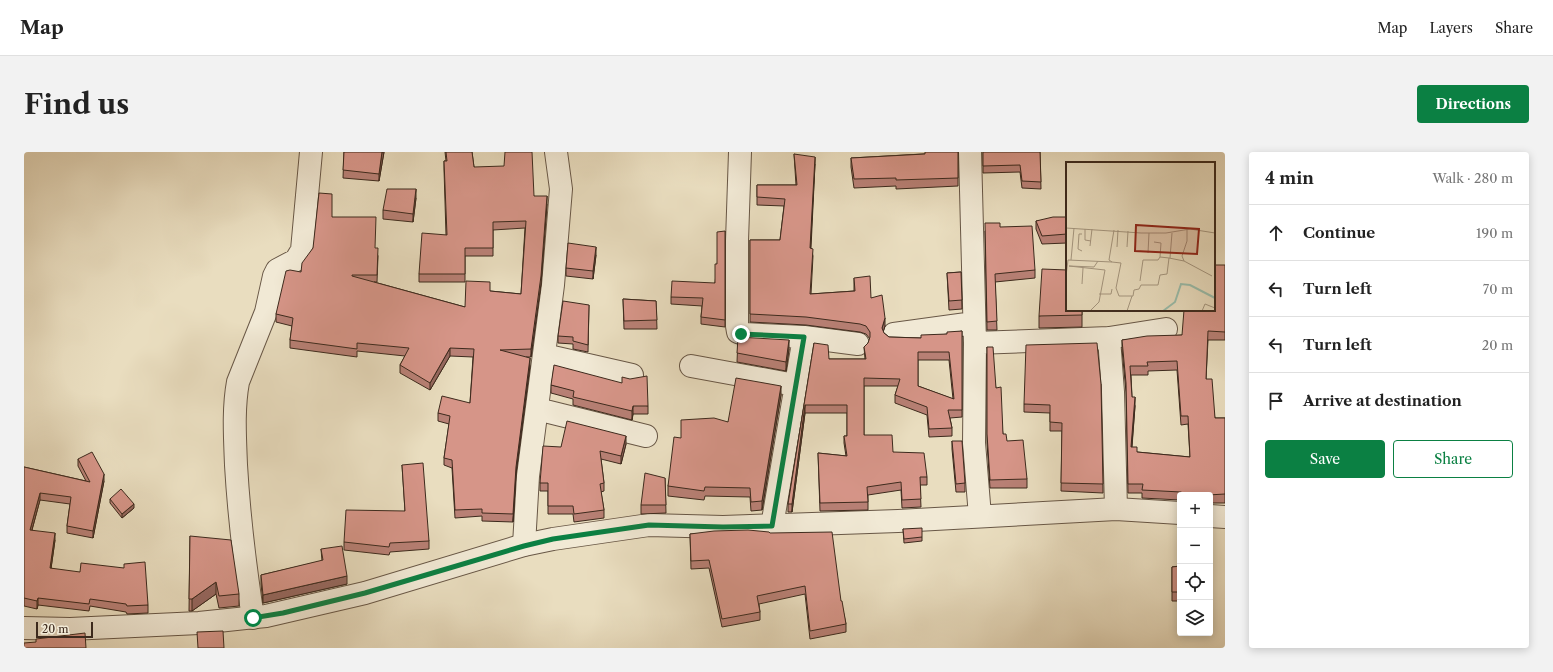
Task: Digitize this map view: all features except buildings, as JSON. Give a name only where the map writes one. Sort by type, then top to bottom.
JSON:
[{"type":"street","points":[[253,618],[242,554],[238,514],[235,450],[236,392],[238,382],[266,312],[274,276],[277,270],[296,260],[302,250],[311,152]]},
{"type":"street","points":[[524,546],[528,476],[553,286],[561,190],[556,152]]},
{"type":"street","points":[[740,152],[737,241],[738,332],[744,334],[804,337],[858,344]]},
{"type":"street","points":[[970,152],[974,333],[974,443],[980,516]]},
{"type":"street","points":[[894,334],[974,333],[1109,338],[1166,329]]},
{"type":"street","points":[[772,526],[804,337]]},
{"type":"street","points":[[1109,338],[1113,392],[1116,509]]},
{"type":"street","points":[[544,355],[632,375]]},
{"type":"street","points":[[691,366],[795,385]]},
{"type":"street","points":[[537,409],[646,436]]},
{"type":"street","points":[[24,628],[70,628],[199,623],[253,618],[283,613],[365,593],[524,546],[553,539],[649,525],[723,527],[772,526],[898,521],[1116,509],[1177,513]]},
{"type":"street","points":[[1213,516],[1225,517]]},
{"type":"route","points":[[253,618],[283,613],[365,593],[524,546],[553,539],[649,525],[723,527],[772,526],[804,337],[741,334]]}]
